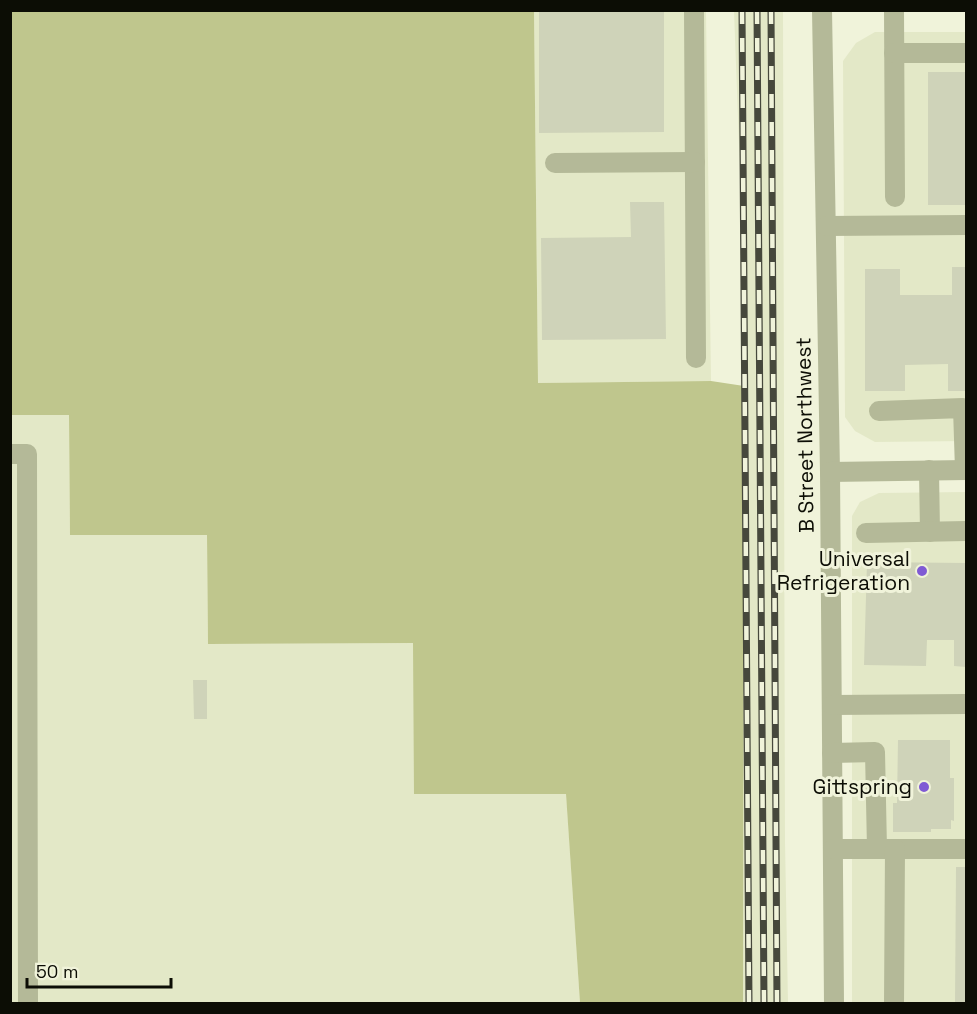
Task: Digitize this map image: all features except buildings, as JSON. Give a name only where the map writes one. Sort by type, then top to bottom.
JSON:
[{"type":"street","points":[[694,10],[696,358]]},
{"type":"street","name":"B Street Northwest","points":[[822,10],[830,472],[834,1004]]},
{"type":"street","points":[[894,10],[895,197]]},
{"type":"street","points":[[894,53],[966,52]]},
{"type":"street","points":[[555,164],[695,162]]},
{"type":"street","points":[[826,226],[966,225]]},
{"type":"street","points":[[830,472],[966,470],[963,408],[879,411]]},
{"type":"street","points":[[10,454],[27,454],[28,1004]]},
{"type":"street","points":[[929,471],[930,532]]},
{"type":"street","points":[[866,533],[966,531]]},
{"type":"street","points":[[832,705],[966,704]]},
{"type":"street","points":[[832,753],[874,752],[886,849],[894,1004]]},
{"type":"street","points":[[833,849],[966,849]]},
{"type":"shaded area","points":[[534,11],[706,11],[711,381],[538,383]]},
{"type":"shaded area","points":[[734,11],[783,11],[785,842],[788,1003],[743,1003],[744,278]]},
{"type":"shaded area","points":[[875,32],[966,32],[966,441],[875,442],[855,431],[845,417],[843,61],[856,43]]},
{"type":"shaded area","points":[[10,415],[69,415],[70,535],[207,535],[208,644],[414,643],[414,794],[566,793],[580,1003],[11,1003]]},
{"type":"shaded area","points":[[966,492],[966,1003],[852,1003],[852,516],[860,502],[879,493]]},
{"type":"green space","points":[[10,11],[534,11],[538,383],[711,381],[744,386],[743,1003],[580,1003],[566,794],[414,794],[413,643],[208,644],[207,535],[70,535],[69,415],[11,415]]},
{"type":"railway","points":[[742,10],[749,1004]]},
{"type":"railway","points":[[757,10],[764,1004]]},
{"type":"railway","points":[[771,10],[777,1004]]},
{"type":"place","name":"Universal Refrigeration","points":[[922,571]]},
{"type":"place","name":"Gittspring","points":[[924,787]]}]
